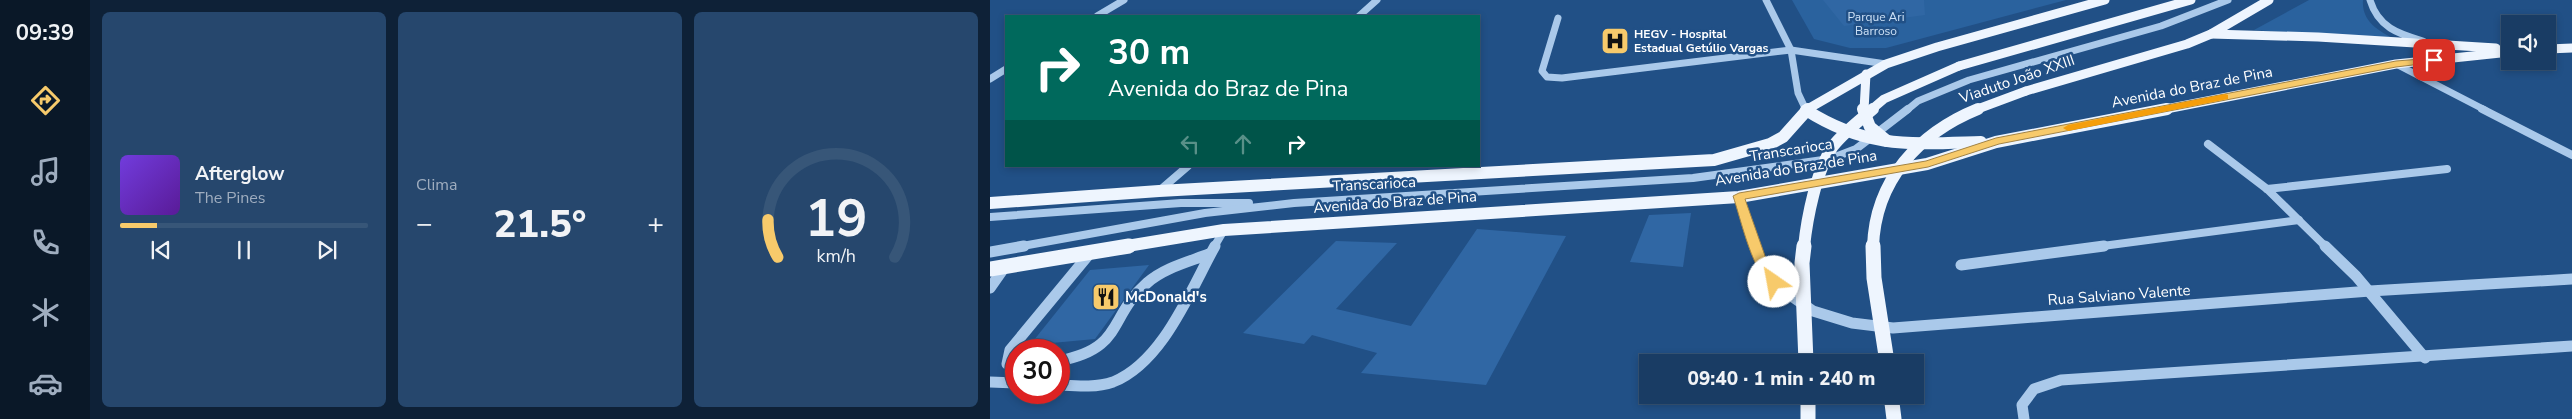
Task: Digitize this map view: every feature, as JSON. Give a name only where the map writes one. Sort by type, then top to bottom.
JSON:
[{"type":"main road","name":"Avenida do Braz de Pina","points":[[990,203],[1159,191],[1714,160],[1770,144],[1783,137],[1806,110],[1886,64],[1937,47],[2105,0]]},
{"type":"main road","points":[[1806,354],[1802,263],[1806,227],[1824,161],[1834,145],[1854,124],[1884,99],[1959,66],[2190,0]]},
{"type":"main road","name":"Viaduto João XXIII","points":[[1886,354],[1874,262],[1874,231],[1891,175],[1908,154],[1950,121],[2026,91],[2187,44],[2211,34],[2269,0]]},
{"type":"main road","points":[[2211,34],[2318,37],[2501,48]]},
{"type":"main road","points":[[2556,49],[2572,48]]},
{"type":"main road","name":"Avenida do Braz de Pina","points":[[990,269],[1224,230],[1739,196],[1928,164],[1996,142],[2396,64],[2501,53]]},
{"type":"main road","points":[[1866,74],[1864,113],[1873,137]]},
{"type":"main road","points":[[1806,110],[1839,130],[1873,137],[1892,144],[1996,142]]},
{"type":"main road","points":[[1808,404],[1808,419]]},
{"type":"main road","points":[[1892,404],[1894,419]]},
{"type":"street","points":[[1099,15],[1124,0]]},
{"type":"street","points":[[1360,15],[1378,0]]},
{"type":"street","points":[[1766,0],[1791,50],[1798,93],[1806,110]]},
{"type":"street","name":"Transcarioca","points":[[990,252],[1205,213],[1294,203],[1693,178],[1830,159],[1842,156],[1873,137],[1918,101],[1969,80],[2160,26],[2228,0]]},
{"type":"street","points":[[2370,0],[2378,20],[2385,28],[2439,45]]},
{"type":"street","points":[[1558,18],[1542,71],[1548,77],[1562,78],[1791,50],[1886,64]]},
{"type":"street","points":[[2396,64],[2572,155]]},
{"type":"street","points":[[990,79],[1005,70]]},
{"type":"street","points":[[2208,144],[2267,189],[2299,220],[2370,291],[2425,358]]},
{"type":"street","points":[[1159,191],[1187,167]]},
{"type":"street","points":[[2267,189],[2447,169]]},
{"type":"street","name":"Rua Salviano Valente","points":[[1739,196],[1764,272],[1784,291],[1813,310],[1852,323],[1893,328],[2370,291],[2572,279]]},
{"type":"street","name":"Transcarioca","points":[[990,217],[1181,203],[1294,203]]},
{"type":"street","points":[[1961,265],[2299,220]]},
{"type":"street","points":[[1070,385],[1091,386],[1112,382],[1136,370],[1158,348],[1224,230]]},
{"type":"street","points":[[1019,339],[1091,252]]},
{"type":"street","points":[[1070,359],[1090,354],[1103,346],[1142,288],[1158,276],[1209,254]]},
{"type":"street","points":[[990,288],[1004,268]]},
{"type":"street","points":[[2024,419],[2022,405],[2034,389],[2061,380],[2425,358],[2572,346]]},
{"type":"street","points":[[990,382],[1005,383]]},
{"type":"green space","name":"Parque Ari Barroso","points":[[1792,0],[2066,0],[1886,48],[1850,48],[1814,39]]},
{"type":"green space","points":[[2309,0],[2363,0],[2365,15],[2369,21],[2380,31],[2399,41],[2254,30]]},
{"type":"building","points":[[1823,0],[1924,0],[1925,15],[1844,26]]},
{"type":"building","points":[[1691,213],[1683,267],[1630,262],[1649,215]]},
{"type":"building","points":[[1477,229],[1566,236],[1486,385],[1361,373],[1377,353],[1312,335],[1304,344],[1243,333],[1336,241],[1397,243],[1336,309],[1411,326]]},
{"type":"building","points":[[1149,265],[1095,339],[1070,341],[1070,339],[1035,339],[1090,270]]},
{"type":"slow traffic","points":[[2068,128],[2225,97]]},
{"type":"place","name":"HEGV - Hospital Estadual Getúlio Vargas","points":[[1615,41]]},
{"type":"place","name":"McDonald's","points":[[1106,297]]},
{"type":"route","points":[[1774,282],[1764,272],[1739,196],[1928,164],[1996,142],[2396,64],[2434,60]]}]
